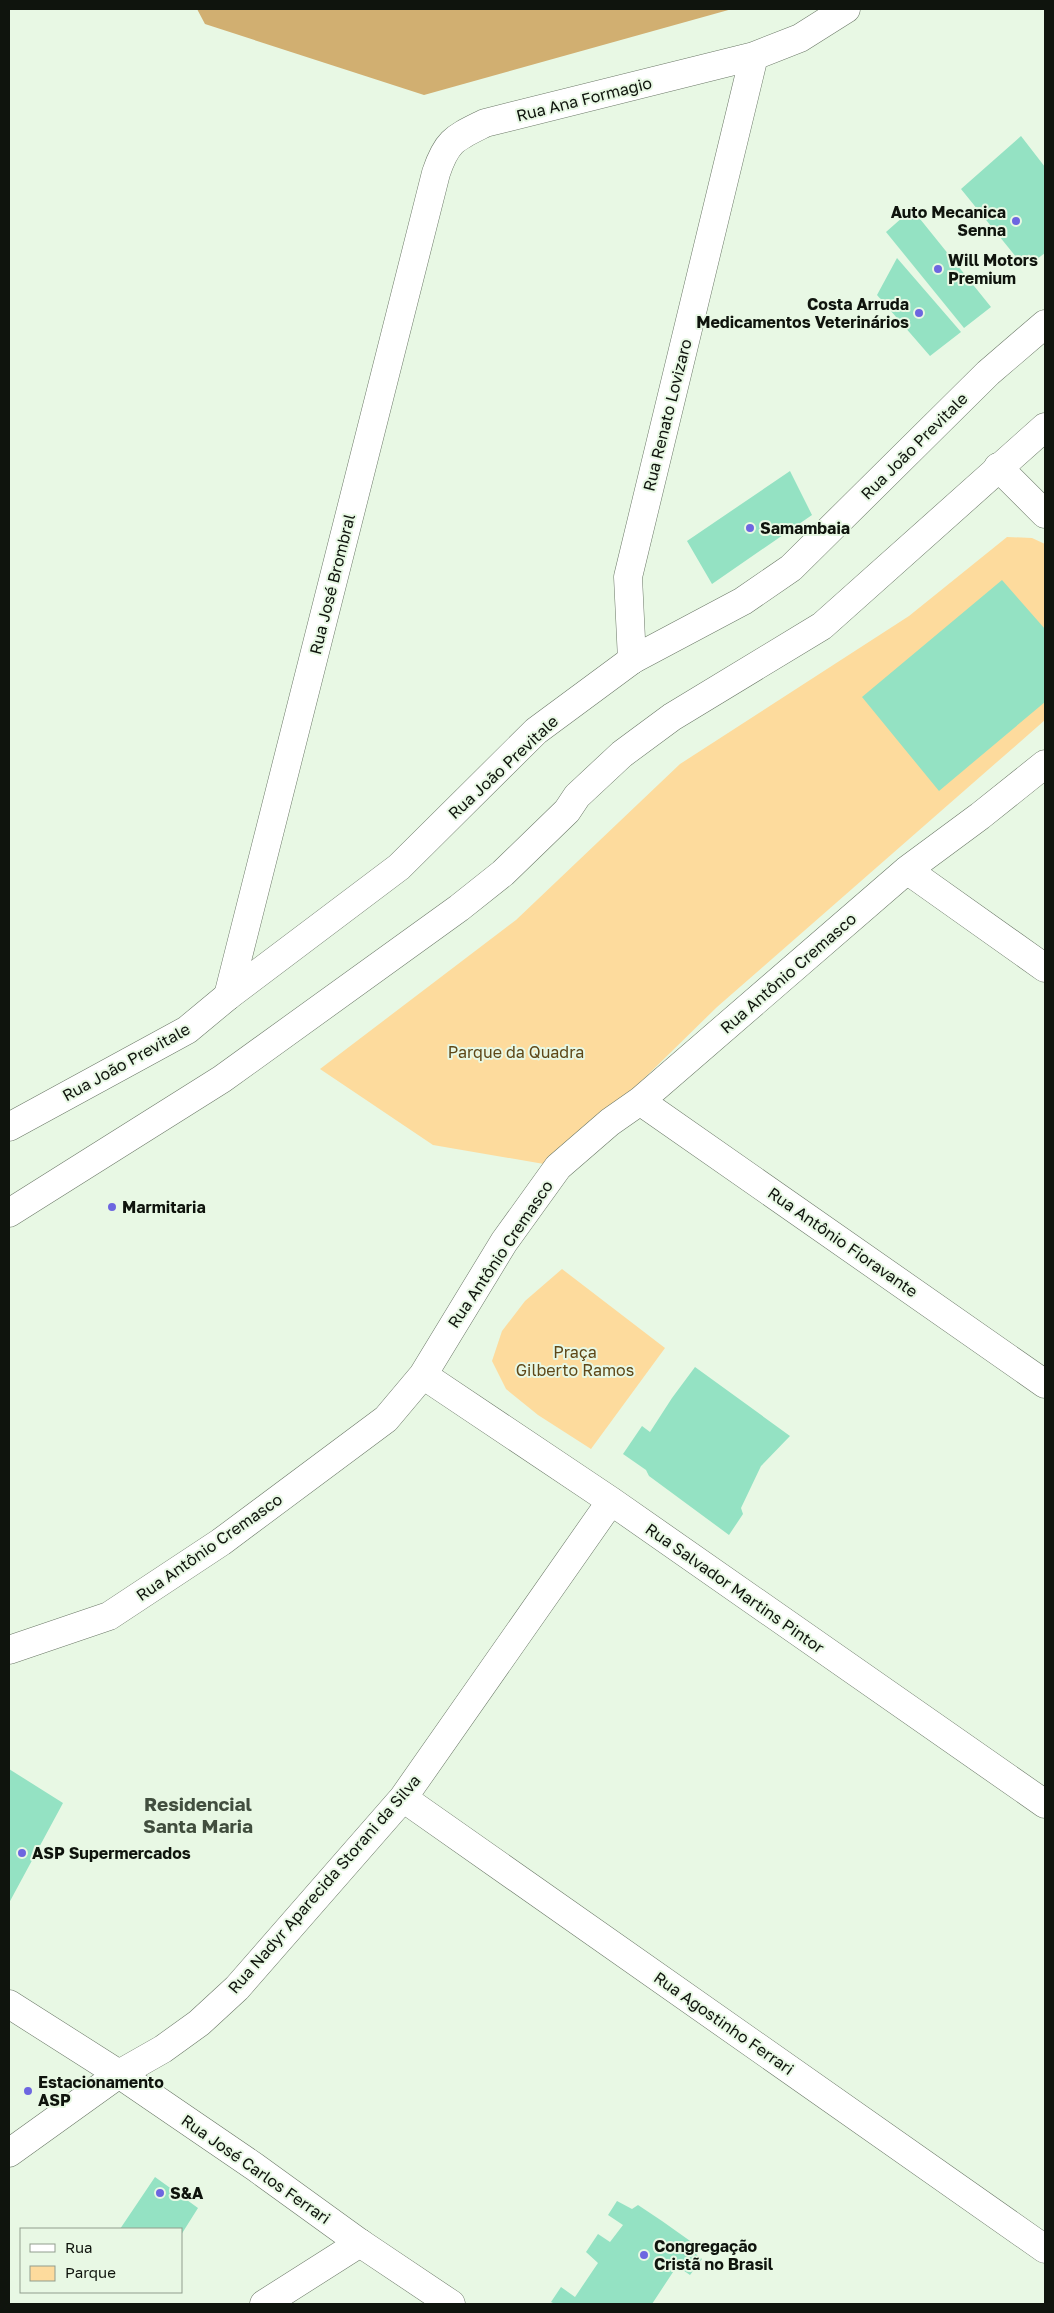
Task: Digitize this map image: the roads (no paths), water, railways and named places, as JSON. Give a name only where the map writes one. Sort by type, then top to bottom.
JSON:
[{"type":"street","name":"Rua Ana Formagio","points":[[436,173],[444,151],[457,137],[485,123],[754,56],[800,38],[846,9]]},
{"type":"street","name":"Rua Renato Lovizaro","points":[[632,660],[628,577],[754,56]]},
{"type":"street","name":"Rua José Brombral","points":[[228,996],[436,173]]},
{"type":"street","name":"Rua João Previtale","points":[[9,1127],[187,1030],[228,996],[400,867],[536,732],[632,660],[743,601],[791,568],[988,373],[1045,324]]},
{"type":"street","points":[[9,1213],[222,1079],[459,908],[503,873],[568,812],[577,796],[622,754],[672,717],[822,626],[1045,427]]},
{"type":"street","points":[[998,467],[1045,514]]},
{"type":"street","name":"Rua Antônio Cremasco","points":[[9,1650],[109,1616],[221,1542],[386,1419],[423,1375],[504,1242],[558,1167],[610,1122],[640,1101],[907,870],[980,816],[1045,764]]},
{"type":"street","points":[[907,870],[1045,968]]},
{"type":"street","name":"Rua Antônio Fioravante","points":[[640,1101],[1045,1384]]},
{"type":"street","name":"Rua Salvador Martins Pintor","points":[[423,1375],[611,1501],[1045,1804]]},
{"type":"street","name":"Rua Nadyr Aparecida Storani da Silva","points":[[9,2153],[120,2074],[163,2049],[199,2023],[237,1988],[403,1798],[611,1501]]},
{"type":"street","name":"Rua Agostinho Ferrari","points":[[403,1798],[1045,2249]]},
{"type":"street","name":"Rua José Carlos Ferrari","points":[[9,2004],[120,2074],[255,2167],[360,2243],[416,2292],[451,2304]]},
{"type":"street","points":[[264,2304],[360,2243]]},
{"type":"place","name":"Auto Mecanica Senna","points":[[1016,221]]},
{"type":"place","name":"Will Motors Premium","points":[[938,269]]},
{"type":"place","name":"Costa Arruda Medicamentos Veterinários","points":[[919,313]]},
{"type":"place","name":"Samambaia","points":[[750,528]]},
{"type":"place","name":"Marmitaria","points":[[112,1207]]},
{"type":"place","name":"ASP Supermercados","points":[[22,1853]]},
{"type":"place","name":"Estacionamento ASP","points":[[28,2091]]},
{"type":"place","name":"S&A","points":[[160,2193]]},
{"type":"place","name":"Congregação Cristã no Brasil","points":[[644,2255]]},
{"type":"district","name":"Residencial Santa Maria","points":[[198,1815]]},
{"type":"park label","name":"Parque da Quadra","points":[[516,1052]]},
{"type":"park label","name":"Praça Gilberto Ramos","points":[[575,1361]]}]
